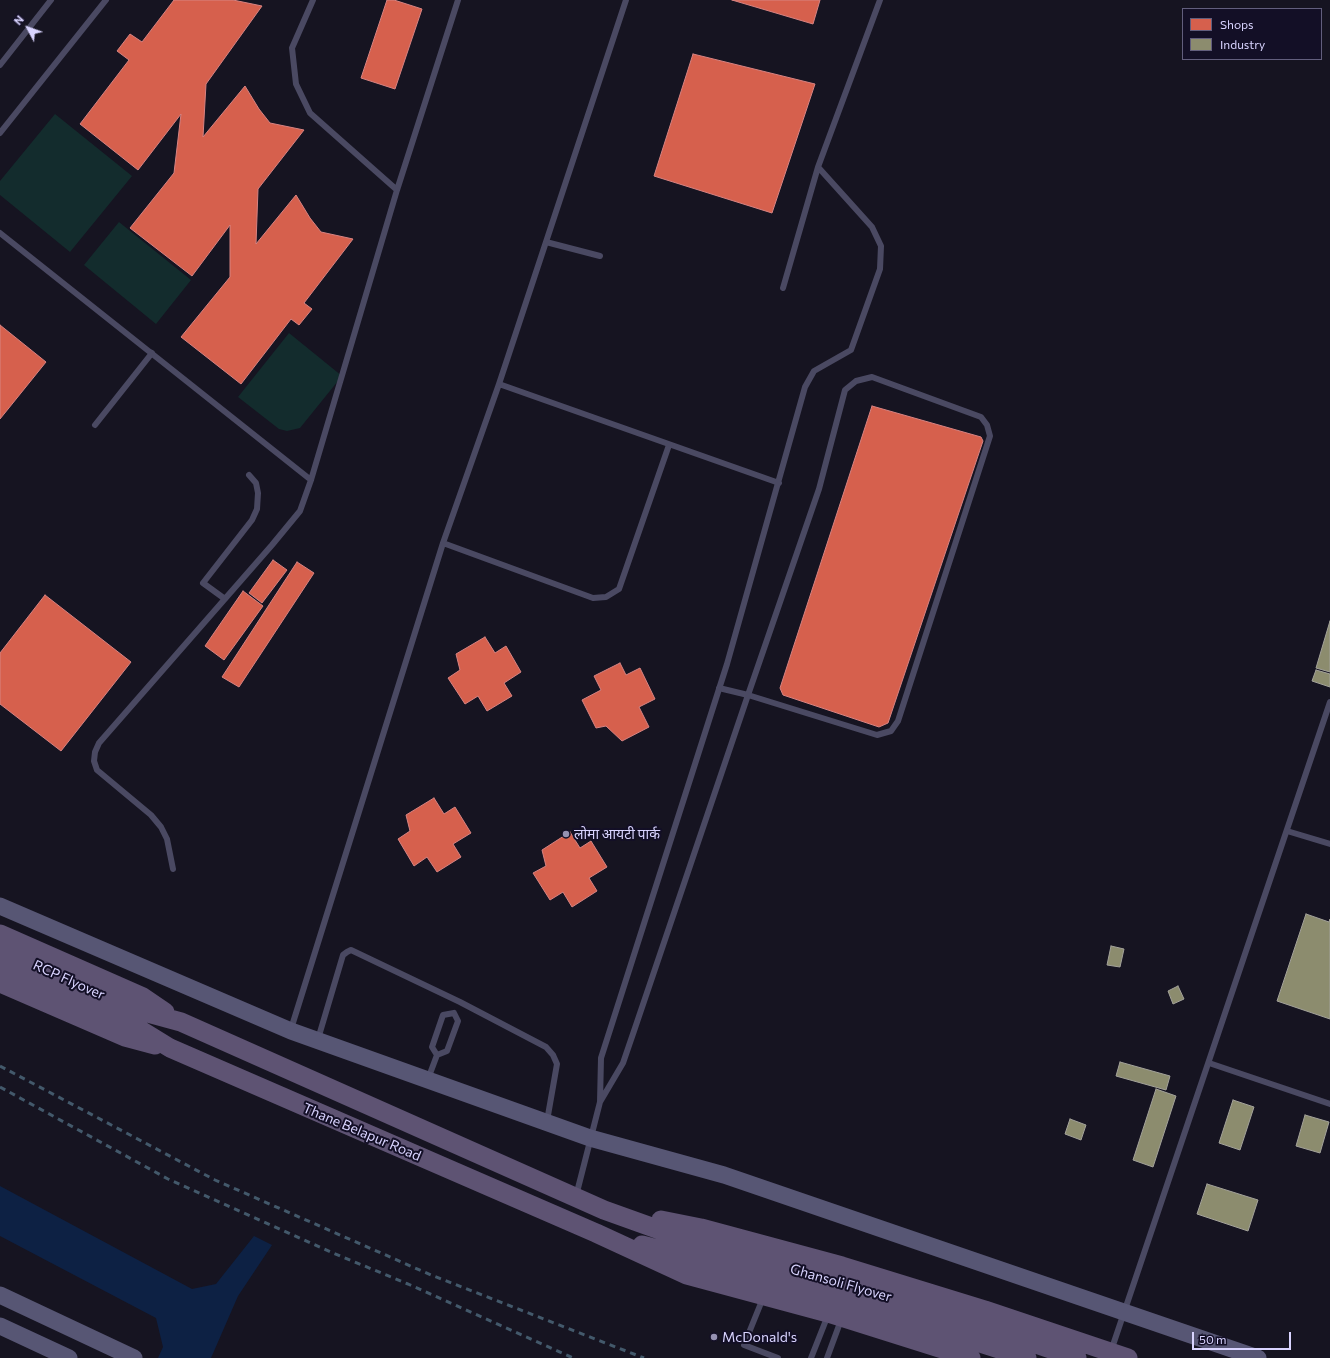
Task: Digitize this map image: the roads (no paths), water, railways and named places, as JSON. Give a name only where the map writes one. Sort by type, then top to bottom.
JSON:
[{"type":"main road","points":[[0,934],[143,997],[181,1022]]},
{"type":"main road","name":"RCP Flyover","points":[[0,949],[134,1017]]},
{"type":"main road","name":"RCP Flyover","points":[[0,966],[134,1017]]},
{"type":"main road","points":[[0,983],[125,1038],[170,1048]]},
{"type":"main road","name":"Thane Belapur Road","points":[[134,1017],[181,1022],[604,1210]]},
{"type":"main road","name":"Thane Belapur Road","points":[[134,1017],[170,1048],[596,1233]]},
{"type":"main road","points":[[604,1210],[701,1228],[842,1266],[985,1310],[1116,1356]]},
{"type":"main road","name":"Ghansoli Flyover","points":[[604,1210],[694,1250],[1027,1358]]},
{"type":"main road","points":[[596,1233],[687,1275],[835,1316],[970,1358]]},
{"type":"main road","name":"Ghansoli Flyover","points":[[596,1233],[694,1250],[838,1281],[980,1325],[1077,1358]]},
{"type":"street","points":[[0,906],[290,1031],[590,1138],[724,1175],[1258,1358]]},
{"type":"street","points":[[0,1295],[134,1358]]},
{"type":"street","points":[[0,1326],[69,1358]]},
{"type":"lane","points":[[0,65],[51,0]]},
{"type":"lane","points":[[0,133],[106,0]]},
{"type":"lane","points":[[313,0],[292,48],[296,84],[310,113],[397,190]]},
{"type":"lane","points":[[173,869],[167,839],[161,827],[151,815],[97,770],[94,761],[95,752],[99,743],[300,511],[311,480],[397,190],[458,0]]},
{"type":"lane","points":[[290,1031],[443,543],[546,242],[626,0]]},
{"type":"lane","points":[[783,288],[818,167],[880,0]]},
{"type":"lane","points":[[600,1102],[601,1058],[727,664],[805,386],[814,371],[851,350],[880,269],[880,246],[872,227],[818,167]]},
{"type":"lane","points":[[0,233],[311,480]]},
{"type":"lane","points":[[546,242],[600,256]]},
{"type":"lane","points":[[95,425],[152,353]]},
{"type":"lane","points":[[575,1196],[600,1102],[622,1063],[748,695],[819,489],[845,390],[856,381],[872,378],[981,417],[987,425],[990,436],[898,721],[891,731],[876,735],[748,695],[719,688]]},
{"type":"lane","points":[[498,384],[779,483]]},
{"type":"lane","points":[[443,543],[593,598],[606,597],[619,589],[669,445]]},
{"type":"lane","points":[[224,599],[202,582],[252,520],[256,509],[258,493],[256,483],[249,475]]},
{"type":"lane","points":[[1116,1356],[1124,1312],[1330,702]]},
{"type":"lane","points":[[1287,831],[1330,844]]},
{"type":"lane","points":[[318,1041],[343,956],[351,950],[460,1002],[546,1047],[553,1055],[557,1064],[547,1122]]},
{"type":"lane","points":[[454,1014],[460,1002]]},
{"type":"lane","points":[[437,1055],[432,1047],[443,1015],[454,1014]]},
{"type":"lane","points":[[428,1080],[437,1055],[447,1051],[458,1021],[454,1014]]},
{"type":"lane","points":[[1208,1063],[1330,1104]]},
{"type":"lane","points":[[764,1296],[744,1345],[778,1358]]},
{"type":"lane","points":[[811,1358],[835,1316]]},
{"type":"lane","points":[[827,1358],[835,1316]]},
{"type":"water","points":[[0,1186],[192,1289],[216,1284],[254,1236],[272,1245],[238,1296],[211,1358],[158,1358],[163,1347],[156,1318],[0,1236]]},
{"type":"railway","points":[[0,1066],[215,1180],[431,1275],[644,1358]]},
{"type":"railway","points":[[0,1087],[168,1179],[573,1358]]},
{"type":"place","name":"लोमा आयटी पार्क","points":[[566,834]]},
{"type":"place","name":"McDonald's","points":[[714,1337]]}]
